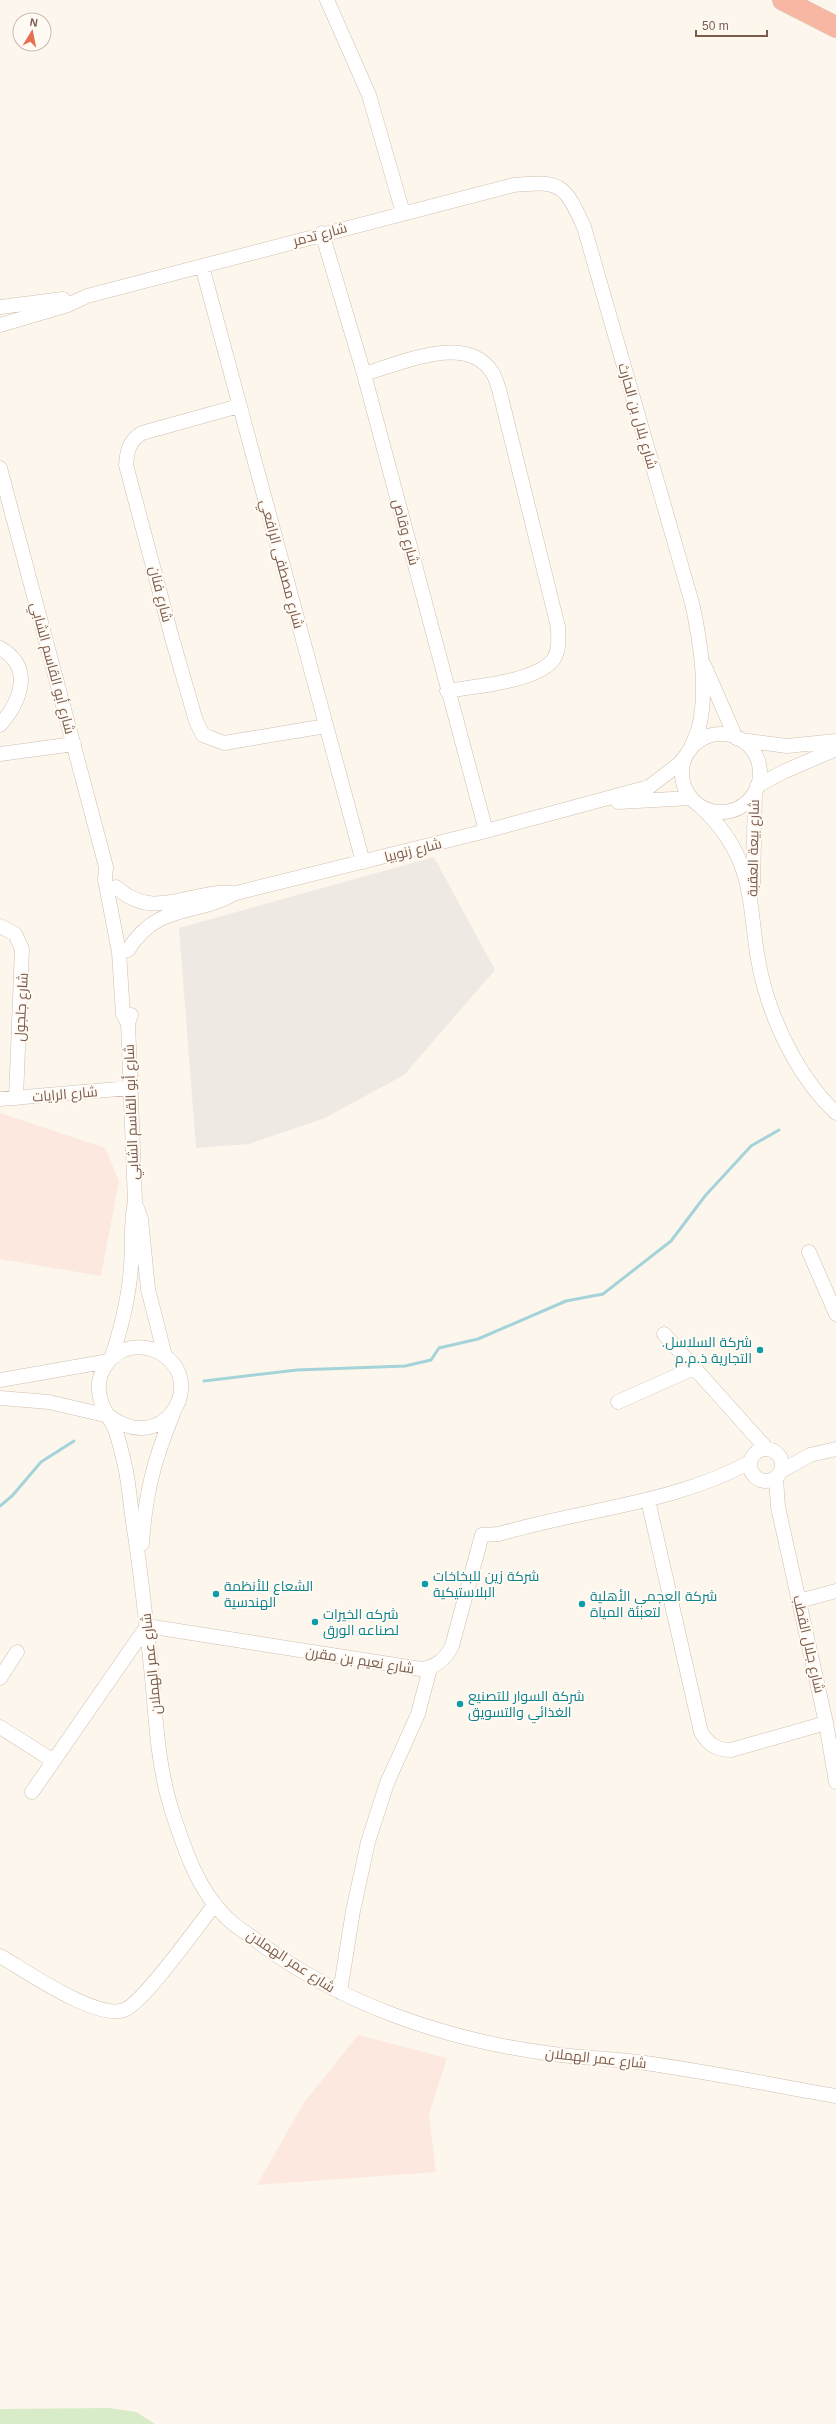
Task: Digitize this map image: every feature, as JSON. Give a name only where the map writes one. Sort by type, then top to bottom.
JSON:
[{"type":"highway","points":[[783,0],[836,26]]},
{"type":"street","points":[[327,0],[369,95],[403,213]]},
{"type":"street","name":"شارع تدمر","points":[[0,307],[87,296],[322,233],[514,185],[536,182],[554,185]]},
{"type":"street","name":"شارع بلال بن الحارث","points":[[554,185],[570,197],[584,228],[692,603],[701,656],[702,707],[699,727],[688,752]]},
{"type":"street","name":"شارع وقاص","points":[[322,233],[364,374],[447,691],[486,831]]},
{"type":"street","name":"شارع مصطفى الرافعي","points":[[202,266],[363,862]]},
{"type":"street","name":"شارع تدمر","points":[[0,325],[68,306],[87,296]]},
{"type":"street","points":[[364,374],[442,352],[463,352],[478,358],[492,372],[500,393],[558,627],[558,647],[553,659],[544,668],[530,675],[447,691]]},
{"type":"street","name":"شارع فنان","points":[[240,406],[142,433],[134,438],[127,452],[126,465],[172,638],[196,721],[204,735],[224,743],[326,726]]},
{"type":"street","name":"شارع أبو القاسم الشابي","points":[[0,468],[106,867],[104,880],[119,952],[124,1014],[128,1023]]},
{"type":"street","points":[[0,648],[10,654],[16,661],[21,671],[21,683],[16,702],[0,725]]},
{"type":"street","name":"شارع بلال بن الحارث","points":[[701,656],[722,709],[738,739]]},
{"type":"street","points":[[702,707],[722,709]]},
{"type":"street","points":[[836,741],[787,746],[716,735],[697,742],[688,752],[683,764],[682,776],[685,788],[695,802],[712,811],[724,812],[736,809],[747,802],[756,789],[783,772],[836,749]]},
{"type":"street","points":[[738,739],[749,747],[759,765],[756,789]]},
{"type":"street","points":[[0,754],[74,744]]},
{"type":"street","name":"شارع زنوبيا","points":[[116,887],[134,900],[154,905],[211,894],[236,893],[486,831],[649,787],[679,764],[688,752]]},
{"type":"street","name":"شارع بيعة العقبة","points":[[756,789],[752,904],[757,952],[766,992],[778,1024],[801,1069],[816,1091],[836,1113]]},
{"type":"street","name":"شارع زنوبيا","points":[[590,804],[695,802]]},
{"type":"street","name":"شارع بيعة العقبة","points":[[695,802],[718,822],[737,852],[752,904]]},
{"type":"street","name":"شارع أبو القاسم الشابي","points":[[106,867],[111,871],[116,887],[128,950],[132,1010],[128,1023],[135,1202],[132,1220],[132,1265],[129,1289],[110,1360]]},
{"type":"street","name":"شارع زنوبيا","points":[[128,950],[141,932],[158,919],[217,902],[236,893]]},
{"type":"street","name":"شارع جلجول","points":[[0,926],[15,934],[22,949],[16,1098]]},
{"type":"street","name":"شارع الرايات","points":[[0,1099],[130,1088]]},
{"type":"street","name":"شارع أبو القاسم الشابي","points":[[135,1202],[141,1219],[148,1289],[166,1356]]},
{"type":"street","points":[[808,1252],[836,1314]]},
{"type":"street","points":[[664,1334],[742,1423],[782,1461],[769,1476],[750,1469],[752,1458],[742,1423]]},
{"type":"street","points":[[0,1398],[49,1402],[109,1416],[121,1425],[136,1429],[150,1428],[164,1422],[174,1411],[179,1400],[180,1382],[174,1365],[166,1356],[152,1349],[138,1347],[123,1351],[110,1360],[101,1374],[98,1388],[100,1398],[109,1416]]},
{"type":"street","points":[[0,1380],[110,1360]]},
{"type":"street","points":[[618,1402],[694,1368]]},
{"type":"street","name":"شارع عمر الهملان","points":[[140,1565],[144,1508],[149,1483],[155,1458],[174,1411]]},
{"type":"street","name":"شارع عمر الهملان","points":[[109,1416],[124,1461],[140,1565],[159,1753],[165,1785],[172,1810],[200,1881],[227,1919],[279,1957],[340,1992],[380,2010],[484,2042],[539,2052],[647,2063],[836,2096]]},
{"type":"street","name":"شارع نعيم بن مقرن","points":[[712,1478],[769,1476],[810,1455],[836,1449]]},
{"type":"street","name":"شارع نعيم بن مقرن","points":[[147,1626],[421,1669],[430,1668],[447,1655],[452,1646],[482,1535],[499,1534],[648,1500],[712,1478],[752,1458],[772,1451],[810,1455]]},
{"type":"street","name":"شارع جلال القطب","points":[[769,1476],[778,1507],[826,1723],[836,1782]]},
{"type":"street","points":[[648,1500],[701,1732],[705,1740],[721,1750],[731,1750],[826,1723]]},
{"type":"street","points":[[799,1601],[836,1591]]},
{"type":"street","points":[[32,1792],[52,1760],[147,1626]]},
{"type":"street","points":[[0,1678],[17,1652]]},
{"type":"street","points":[[340,1992],[353,1911],[368,1842],[386,1783],[418,1714],[430,1668]]},
{"type":"street","points":[[0,1727],[52,1760]]},
{"type":"street","points":[[0,1956],[88,2006],[106,2011],[124,2010],[143,1996],[215,1904]]},
{"type":"shaded area","points":[[434,857],[495,970],[404,1075],[325,1118],[249,1144],[196,1148],[179,928]]},
{"type":"shaded area","points":[[0,1113],[105,1148],[119,1181],[101,1276],[0,1259]]},
{"type":"shaded area","points":[[358,2035],[447,2058],[429,2114],[436,2172],[257,2185],[303,2104]]},
{"type":"green space","points":[[109,2408],[136,2412],[155,2424],[0,2424],[0,2409]]},
{"type":"waterway","points":[[204,1381],[297,1370],[405,1366],[431,1360],[439,1348],[478,1339],[566,1301],[603,1294],[671,1241],[705,1196],[751,1146],[779,1130]]},
{"type":"waterway","points":[[0,1506],[12,1496],[41,1462],[74,1441]]},
{"type":"place","name":".شركة السلاسل التجارية ذ.م.م","points":[[760,1350]]},
{"type":"place","name":"شركة زين للبخاخات البلاستيكية","points":[[425,1584]]},
{"type":"place","name":"الشعاع للأنظمة الهندسية","points":[[216,1594]]},
{"type":"place","name":"شركة العجمي الأهلية لتعبئة المياة","points":[[582,1604]]},
{"type":"place","name":"شركه الخيرات لصناعه الورق","points":[[315,1622]]},
{"type":"place","name":"شركة السوار للتصنيع الغذائي والتسويق","points":[[460,1704]]}]
